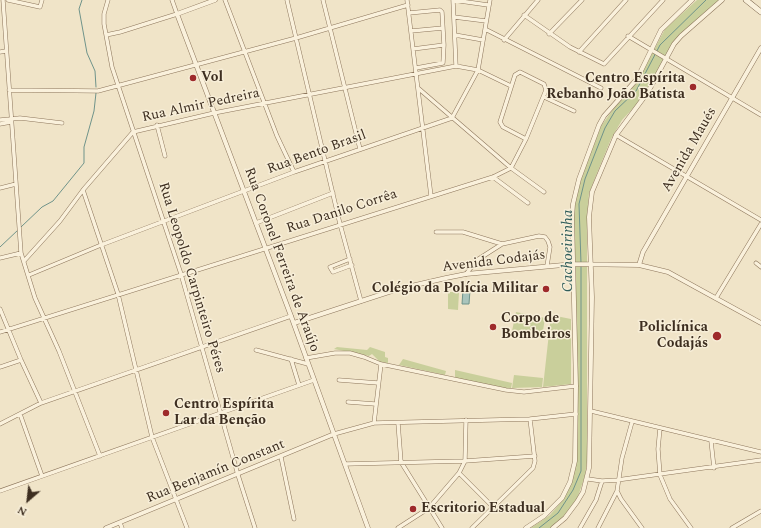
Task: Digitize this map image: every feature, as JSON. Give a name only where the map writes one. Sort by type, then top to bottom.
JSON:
[{"type":"main road","points":[[746,0],[761,12]]},
{"type":"street","points":[[3,0],[21,253],[43,318],[75,390],[100,456]]},
{"type":"street","points":[[8,0],[40,6],[42,0]]},
{"type":"street","name":"Rua Leopoldo Carpinteiro Péres","points":[[108,0],[104,14],[112,67],[132,132],[181,274],[203,347],[238,475],[255,528]]},
{"type":"street","name":"Rua Coronel Ferreira de Araújo","points":[[172,0],[294,323],[368,528]]},
{"type":"street","points":[[106,35],[177,14],[215,0]]},
{"type":"street","points":[[225,0],[265,104],[294,172]]},
{"type":"street","points":[[287,0],[340,224],[361,301]]},
{"type":"street","points":[[323,0],[360,149]]},
{"type":"street","points":[[407,0],[431,196]]},
{"type":"street","points":[[488,5],[453,0],[456,66],[478,70],[511,86]]},
{"type":"street","points":[[452,118],[478,70],[490,0]]},
{"type":"street","points":[[504,40],[524,14],[538,0]]},
{"type":"street","points":[[550,34],[582,0]]},
{"type":"street","points":[[579,52],[626,0]]},
{"type":"street","points":[[524,14],[550,34],[579,52],[604,64],[628,36],[663,0]]},
{"type":"street","points":[[526,528],[554,508],[562,498],[570,482],[575,461],[576,386],[573,204],[585,161],[599,125],[610,108],[632,88],[652,51],[661,30],[692,0]]},
{"type":"street","points":[[553,528],[565,518],[577,502],[588,479],[590,411],[589,216],[592,192],[616,134],[648,92],[665,58],[674,44],[722,0]]},
{"type":"street","points":[[9,90],[86,92],[118,87],[196,64],[330,29],[408,5]]},
{"type":"street","points":[[409,13],[441,11],[444,45],[443,63],[416,68]]},
{"type":"street","points":[[454,17],[486,21]]},
{"type":"street","points":[[411,31],[443,28]]},
{"type":"street","points":[[484,29],[601,88]]},
{"type":"street","points":[[455,35],[483,40]]},
{"type":"street","points":[[628,36],[761,115]]},
{"type":"street","points":[[413,49],[444,45]]},
{"type":"street","name":"Avenida Maués","points":[[639,265],[643,252],[688,177],[761,48]]},
{"type":"street","points":[[0,52],[6,51]]},
{"type":"street","name":"Rua Almir Pedreira","points":[[24,261],[60,221],[83,190],[132,132],[214,113],[345,89],[456,66]]},
{"type":"street","points":[[511,168],[526,139],[544,97],[546,88],[544,84],[520,72],[515,75],[511,86],[501,117],[501,125],[526,139]]},
{"type":"street","points":[[418,88],[511,168],[544,192]]},
{"type":"street","points":[[544,97],[574,111]]},
{"type":"street","name":"Rua Bento Brasil","points":[[29,275],[101,245],[294,172],[452,118]]},
{"type":"street","points":[[0,120],[62,123]]},
{"type":"street","points":[[0,124],[11,120]]},
{"type":"street","points":[[157,125],[166,156]]},
{"type":"street","points":[[616,134],[761,220]]},
{"type":"street","name":"Rua Danilo Corrêa","points":[[0,332],[181,274],[266,249],[340,224],[494,177],[511,168]]},
{"type":"street","points":[[494,177],[528,203]]},
{"type":"street","points":[[0,188],[16,184]]},
{"type":"street","points":[[83,190],[118,294],[152,437],[187,528]]},
{"type":"street","points":[[256,222],[333,193]]},
{"type":"street","points":[[716,298],[761,224]]},
{"type":"street","points":[[436,232],[463,232],[502,244]]},
{"type":"street","points":[[466,274],[477,260],[502,244],[539,236],[545,237],[550,247],[547,266]]},
{"type":"street","points":[[0,258],[21,253]]},
{"type":"street","points":[[350,259],[330,267],[334,272],[352,265]]},
{"type":"street","points":[[756,263],[761,267]]},
{"type":"street","name":"Avenida Codajás","points":[[294,323],[398,289],[466,274],[547,266],[589,264],[639,265],[668,272],[761,323]]},
{"type":"street","points":[[0,309],[20,360],[41,403]]},
{"type":"street","points":[[0,424],[41,403],[75,390],[291,316]]},
{"type":"street","points":[[256,350],[308,364]]},
{"type":"street","points":[[306,358],[334,353],[350,353],[364,356],[381,364],[506,390],[524,392],[576,386]]},
{"type":"street","points":[[291,359],[299,385]]},
{"type":"street","points":[[0,367],[20,360]]},
{"type":"street","points":[[374,423],[375,404],[381,364]]},
{"type":"street","points":[[0,491],[314,380]]},
{"type":"street","points":[[340,380],[378,383]]},
{"type":"street","points":[[348,402],[375,404]]},
{"type":"street","points":[[590,411],[761,452]]},
{"type":"street","points":[[20,414],[42,476]]},
{"type":"street","points":[[334,434],[374,423],[530,419],[576,414]]},
{"type":"street","points":[[472,528],[532,470],[535,464],[535,456],[530,419]]},
{"type":"street","points":[[398,528],[429,508],[459,473],[465,460],[466,420]]},
{"type":"street","points":[[632,422],[617,480],[617,491],[620,499],[642,528]]},
{"type":"street","points":[[398,423],[401,462],[442,528]]},
{"type":"street","points":[[660,428],[658,449],[660,475],[670,499],[691,528]]},
{"type":"street","name":"Rua Benjamín Constant","points":[[106,528],[176,501],[334,434]]},
{"type":"street","points":[[711,440],[714,468]]},
{"type":"street","points":[[345,464],[535,456]]},
{"type":"street","points":[[281,457],[294,519]]},
{"type":"street","points":[[588,479],[602,481],[617,480],[714,468],[761,460]]},
{"type":"street","points":[[459,473],[494,508]]},
{"type":"street","points":[[580,528],[596,500],[602,481]]},
{"type":"street","points":[[598,528],[617,491]]},
{"type":"street","points":[[733,528],[761,511]]},
{"type":"street","points":[[120,523],[122,528]]},
{"type":"green space","points":[[697,0],[719,0],[683,32],[653,82],[638,103],[622,120],[611,139],[589,193],[587,221],[587,462],[585,476],[577,499],[563,517],[551,528],[531,528],[550,515],[563,500],[572,481],[575,463],[576,277],[573,205],[582,176],[601,126],[614,108],[636,84],[665,29]]},
{"type":"green space","points":[[448,292],[459,292],[458,310],[448,309]]},
{"type":"green space","points":[[516,312],[545,318],[542,337],[512,331]]},
{"type":"green space","points":[[551,315],[571,319],[571,384],[543,387]]},
{"type":"green space","points":[[337,347],[367,350],[370,347],[385,352],[385,357],[388,358],[388,363],[380,362],[372,354],[369,356],[334,349]]},
{"type":"green space","points":[[403,359],[446,371],[445,375],[399,365]]},
{"type":"green space","points":[[455,370],[512,383],[511,388],[508,389],[455,378]]},
{"type":"green space","points":[[514,375],[543,378],[542,387],[512,388]]},
{"type":"water","points":[[463,290],[470,290],[469,304],[462,304]]},
{"type":"waterway","points":[[82,0],[79,9],[87,53],[95,71],[96,87]]},
{"type":"waterway","name":"Cachoeirinha","points":[[581,263],[579,204],[585,179],[605,128],[615,111],[636,91],[660,45],[706,0]]},
{"type":"waterway","points":[[21,227],[42,207],[53,201],[84,163],[84,147],[94,111],[96,93]]},
{"type":"waterway","points":[[0,247],[18,230]]},
{"type":"waterway","name":"Cachoeirinha","points":[[539,528],[558,513],[573,490],[581,471],[581,266]]},
{"type":"place","name":"Vol","points":[[193,78]]},
{"type":"place","name":"Centro Espírita Rebanho João Batista","points":[[693,87]]},
{"type":"place","name":"Colégio da Polícia Militar","points":[[546,289]]},
{"type":"place","name":"Corpo de Bombeiros","points":[[493,327]]},
{"type":"place","name":"Policlínica Codajás","points":[[717,336]]},
{"type":"place","name":"Centro Espírita Lar da Benção","points":[[166,413]]},
{"type":"place","name":"Escritorio Estadual","points":[[413,509]]}]
